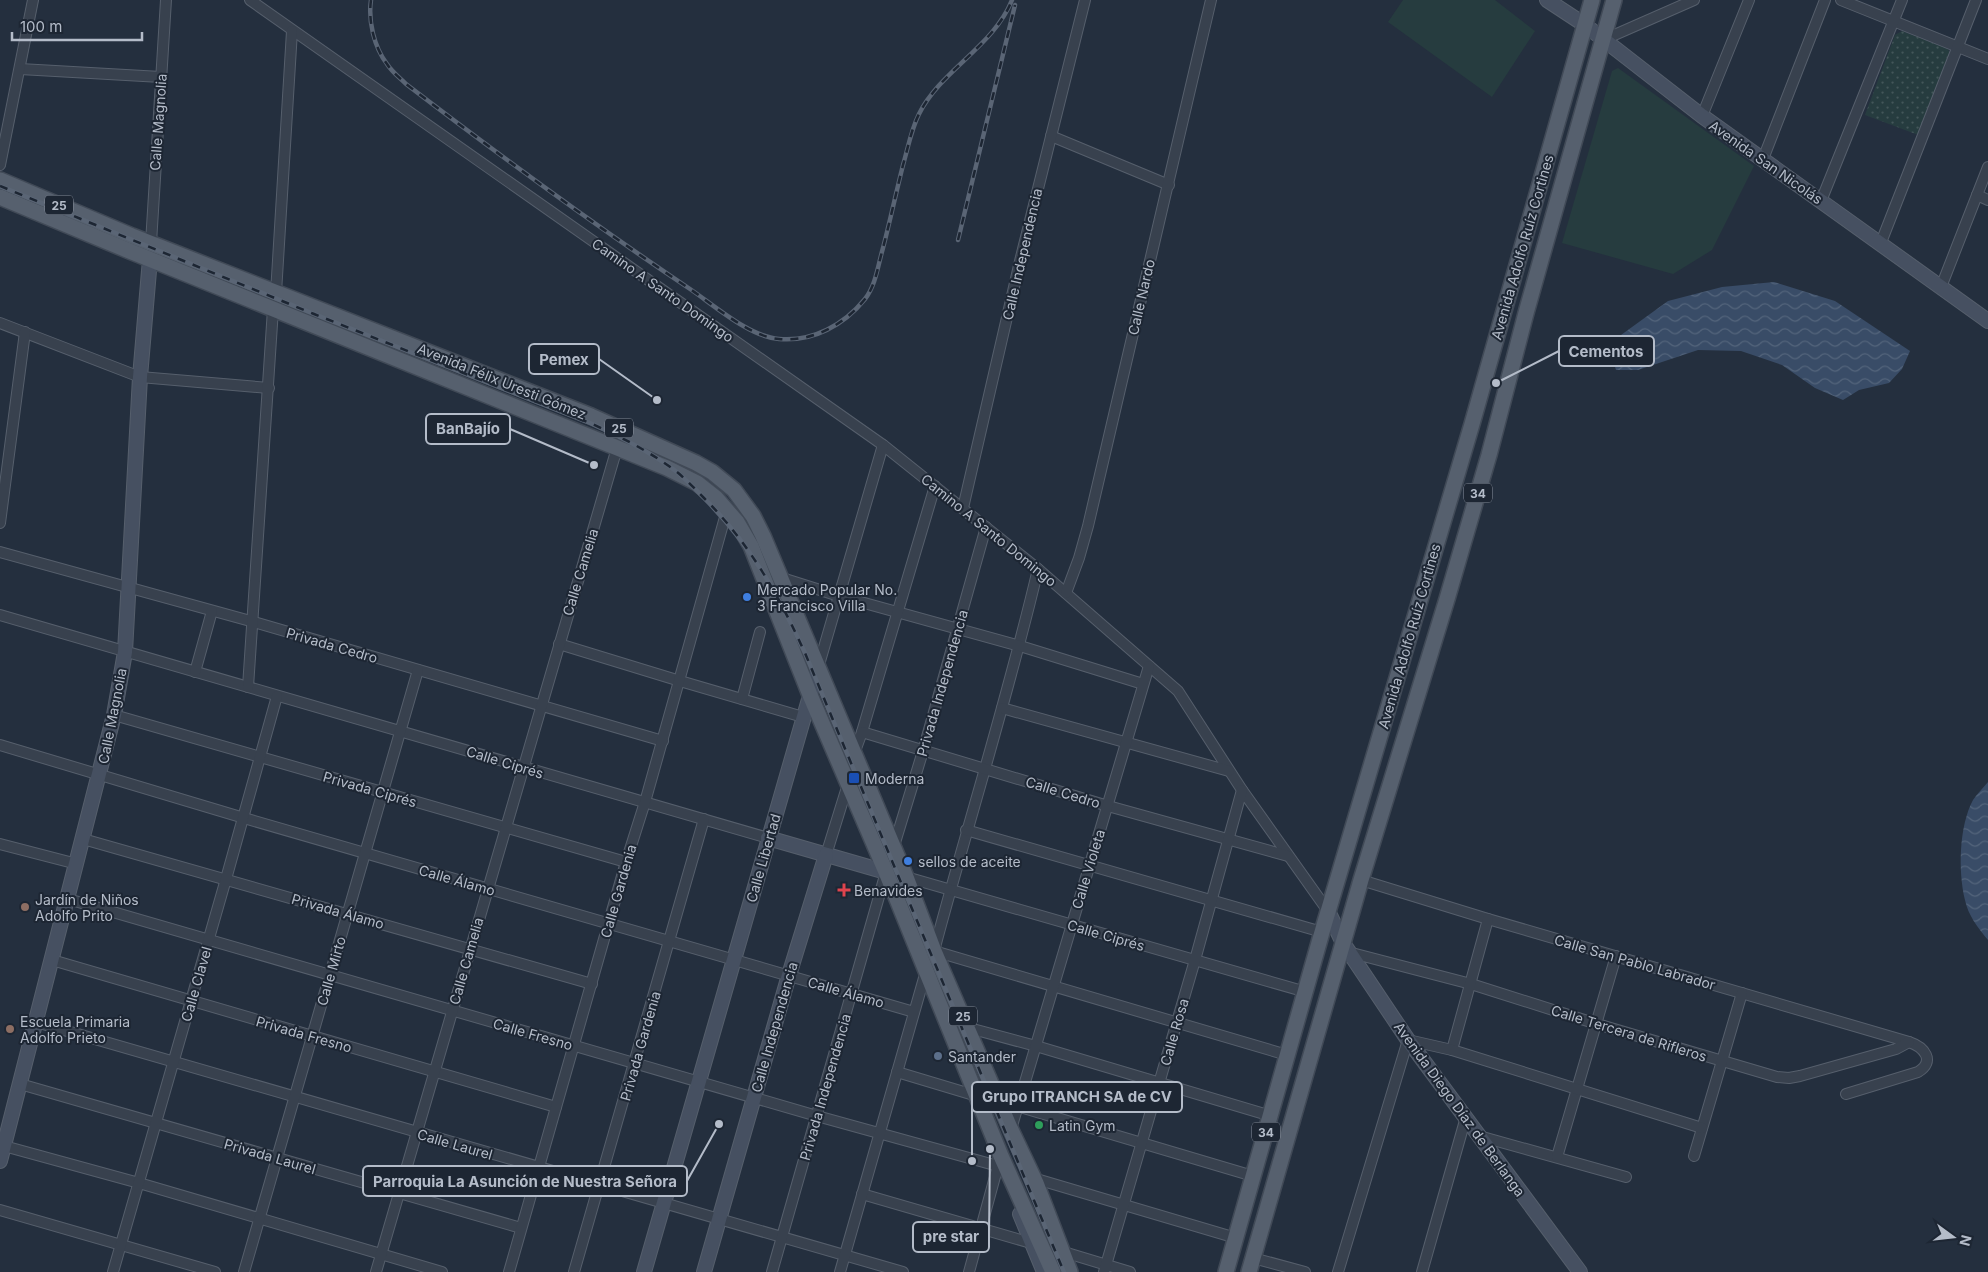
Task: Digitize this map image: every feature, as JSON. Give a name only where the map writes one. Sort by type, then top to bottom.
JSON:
[{"type":"main road","name":"Avenida Adolfo Ruíz Cortines","points":[[1226,1272],[1328,911],[1472,424],[1592,0]]},
{"type":"main road","name":"Avenida Adolfo Ruíz Cortines","points":[[1251,1265],[1346,947],[1361,880],[1450,590],[1614,0]]},
{"type":"main road","name":"Avenida Félix Uresti Gómez","points":[[0,180],[115,237]]},
{"type":"main road","name":"Avenida Félix Uresti Gómez","points":[[0,197],[130,243],[150,259],[685,476],[707,490],[727,510],[751,546],[810,696],[886,872],[976,1096],[1000,1161],[1010,1177],[1035,1241],[1053,1272]]},
{"type":"main road","name":"Avenida Félix Uresti Gómez","points":[[130,243],[151,243],[591,416],[712,472],[734,490],[744,502],[764,536],[906,877],[934,950],[969,1028],[1010,1130],[1034,1180],[1070,1272]]},
{"type":"street","points":[[0,165],[33,0]]},
{"type":"street","name":"Calle Magnolia","points":[[151,243],[166,0]]},
{"type":"street","name":"Camino A Santo Domingo","points":[[250,0],[882,444],[1038,569],[1178,691],[1229,772],[1328,911]]},
{"type":"street","name":"Calle Independencia","points":[[963,508],[1085,0]]},
{"type":"street","name":"Calle Nardo","points":[[1066,593],[1086,533],[1211,0]]},
{"type":"street","name":"Avenida San Nicolás","points":[[1547,0],[1585,25],[1702,116],[1988,321]]},
{"type":"street","points":[[1669,11],[1673,0]]},
{"type":"street","points":[[1603,40],[1694,0]]},
{"type":"street","points":[[1702,116],[1749,0]]},
{"type":"street","points":[[1763,159],[1825,0]]},
{"type":"street","points":[[1841,0],[1988,60]]},
{"type":"street","points":[[1822,201],[1902,0]]},
{"type":"street","points":[[1880,245],[1976,0]]},
{"type":"street","points":[[276,293],[292,31]]},
{"type":"street","points":[[20,70],[161,77]]},
{"type":"street","points":[[1051,136],[1168,185]]},
{"type":"street","points":[[1941,287],[1988,167]]},
{"type":"street","name":"25","points":[[0,175],[114,222],[130,243],[114,250],[0,204]]},
{"type":"street","points":[[1977,195],[1988,200]]},
{"type":"street","name":"Calle Magnolia","points":[[0,1160],[100,774],[114,715],[125,652],[140,376],[150,259]]},
{"type":"street","points":[[248,687],[254,622],[273,309]]},
{"type":"street","points":[[0,322],[140,376],[269,388]]},
{"type":"street","points":[[0,523],[25,332]]},
{"type":"street","name":"Calle Libertad","points":[[644,1272],[882,444]]},
{"type":"street","name":"Calle Camelia","points":[[376,1272],[617,448]]},
{"type":"street","points":[[854,755],[899,612],[935,486]]},
{"type":"street","name":"Calle Gardenia","points":[[509,1272],[626,862],[663,741],[727,510]]},
{"type":"street","name":"Privada Independencia","points":[[772,1272],[986,527]]},
{"type":"street","name":"Privada Cedro","points":[[0,552],[254,622],[663,741]]},
{"type":"street","points":[[1038,569],[1020,646],[966,830],[934,950],[1287,1055]]},
{"type":"street","points":[[782,578],[839,596],[1020,646],[1143,684]]},
{"type":"street","points":[[195,672],[212,611]]},
{"type":"street","name":"Calle Ciprés","points":[[0,614],[125,652],[401,730],[886,872]]},
{"type":"street","points":[[742,699],[760,632]]},
{"type":"street","points":[[559,644],[803,717]]},
{"type":"street","name":"Calle Violeta","points":[[1010,1130],[1143,684],[1150,666]]},
{"type":"street","name":"Calle Mirto","points":[[244,1272],[418,670]]},
{"type":"street","name":"Calle Clavel","points":[[113,1272],[192,1001],[277,696]]},
{"type":"street","points":[[1002,708],[1229,772]]},
{"type":"street","name":"Privada Ciprés","points":[[114,715],[505,829],[626,862]]},
{"type":"street","name":"Calle Cedro","points":[[862,732],[1108,806],[1288,856]]},
{"type":"street","name":"Calle Álamo","points":[[0,745],[244,818],[914,1012]]},
{"type":"street","name":"Calle Independencia","points":[[704,1272],[789,975],[848,784]]},
{"type":"street","name":"Calle Rosa","points":[[1105,1268],[1242,790]]},
{"type":"street","name":"Privada Gardenia","points":[[574,1272],[704,818]]},
{"type":"street","points":[[966,830],[1322,932]]},
{"type":"street","name":"Privada Álamo","points":[[83,839],[592,984]]},
{"type":"street","points":[[0,844],[76,864]]},
{"type":"street","name":"Calle Ciprés","points":[[906,877],[1306,992]]},
{"type":"street","name":"Calle San Pablo Labrador","points":[[1361,880],[1908,1042]]},
{"type":"street","name":"Calle Fresno","points":[[68,899],[880,1134],[1000,1161]]},
{"type":"street","name":"Avenida Diego Díaz de Berlanga","points":[[1328,911],[1346,947],[1408,1040],[1580,1272]]},
{"type":"street","points":[[1452,1050],[1488,919]]},
{"type":"street","name":"Avenida Diego Díaz de Berlanga","points":[[1322,932],[1346,947]]},
{"type":"street","name":"Calle Tercera de Rifleros","points":[[1346,947],[1777,1077],[1788,1078],[1896,1049],[1908,1042]]},
{"type":"street","points":[[1557,1157],[1616,956]]},
{"type":"street","name":"Privada Fresno","points":[[52,960],[556,1107]]},
{"type":"street","points":[[840,1272],[926,971]]},
{"type":"street","points":[[1694,1156],[1742,993]]},
{"type":"street","name":"Calle Laurel","points":[[36,1022],[903,1272]]},
{"type":"street","points":[[969,1028],[1271,1116]]},
{"type":"street","points":[[1338,1272],[1408,1040],[1452,1050],[1702,1128]]},
{"type":"street","points":[[1846,1094],[1923,1069],[1927,1062],[1925,1053],[1917,1045],[1908,1042]]},
{"type":"street","points":[[897,1072],[976,1096]]},
{"type":"street","name":"Privada Laurel","points":[[20,1084],[521,1228]]},
{"type":"street","points":[[1018,1106],[1254,1176]]},
{"type":"street","points":[[1422,1272],[1466,1118]]},
{"type":"street","points":[[1479,1136],[1626,1177]]},
{"type":"street","points":[[4,1146],[139,1183],[442,1272]]},
{"type":"street","points":[[969,1272],[1000,1161]]},
{"type":"street","points":[[1034,1180],[1236,1238]]},
{"type":"street","points":[[1034,1180],[1046,1196],[1075,1272]]},
{"type":"street","points":[[862,1194],[1035,1241],[1044,1272]]},
{"type":"street","points":[[0,1210],[215,1272]]},
{"type":"street","points":[[1067,1253],[1105,1268],[1130,1272]]},
{"type":"street","points":[[1251,1265],[1305,1272]]},
{"type":"green space","points":[[1403,0],[1495,0],[1535,31],[1492,97],[1388,22]]},
{"type":"green space","points":[[1902,31],[1948,49],[1951,56],[1921,136],[1865,115],[1895,35]]},
{"type":"green space","points":[[1618,68],[1754,166],[1712,250],[1673,274],[1562,243],[1612,71]]},
{"type":"water","points":[[1774,282],[1835,301],[1910,351],[1902,369],[1889,383],[1859,390],[1843,400],[1815,388],[1782,365],[1741,351],[1698,350],[1638,370],[1616,370],[1611,354],[1621,335],[1668,301],[1722,287]]},
{"type":"water","points":[[1988,782],[1988,940],[1966,906],[1961,876],[1961,849],[1962,835],[1968,811],[1973,800]]},
{"type":"railway","points":[[371,0],[370,16],[375,42],[389,67],[406,84],[546,189],[733,320],[756,333],[779,339],[804,338],[827,330],[847,317],[865,299],[872,288],[876,275],[903,165],[919,114],[940,84],[993,31],[1004,16],[1012,0]]},
{"type":"railway","points":[[958,240],[1015,5]]},
{"type":"railway","points":[[0,186],[314,314],[590,423],[633,444],[663,462],[704,498],[735,533],[762,571],[805,653],[1064,1272]]},
{"type":"place","name":"Cementos","points":[[1496,383]]},
{"type":"place","name":"Pemex","points":[[657,400]]},
{"type":"place","name":"BanBajío","points":[[594,465]]},
{"type":"place","name":"Mercado Popular No. 3 Francisco Villa","points":[[747,597]]},
{"type":"place","name":"Moderna","points":[[854,778]]},
{"type":"place","name":"sellos de aceite","points":[[908,861]]},
{"type":"place","name":"Benavides","points":[[844,890]]},
{"type":"place","name":"Jardín de Niños Adolfo Prito","points":[[25,907]]},
{"type":"place","name":"Escuela Primaria Adolfo Prieto","points":[[10,1029]]},
{"type":"place","name":"Santander","points":[[938,1056]]},
{"type":"place","name":"Parroquia La Asunción de Nuestra Señora","points":[[719,1124]]},
{"type":"place","name":"Latin Gym","points":[[1039,1125]]},
{"type":"place","name":"pre star","points":[[990,1149]]},
{"type":"place","name":"Grupo ITRANCH SA de CV","points":[[972,1161]]}]
